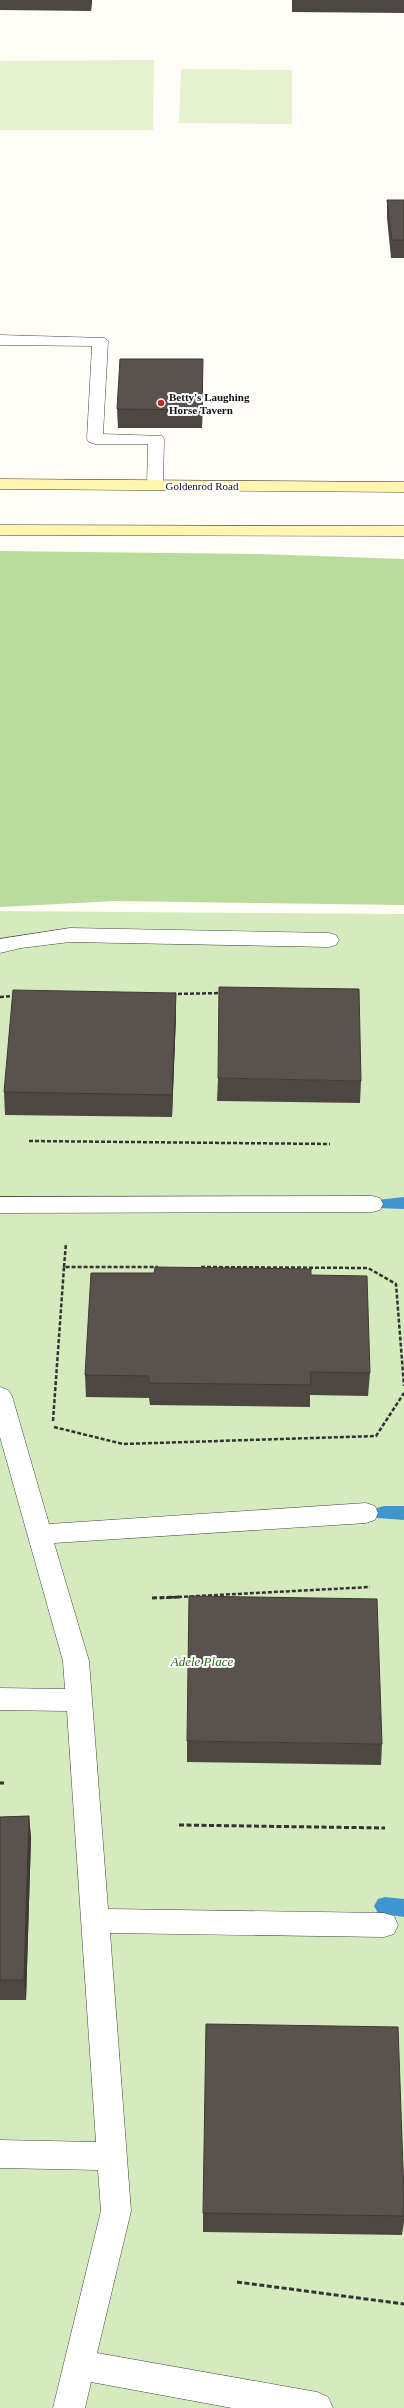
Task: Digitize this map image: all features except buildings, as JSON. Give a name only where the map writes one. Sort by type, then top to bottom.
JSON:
[{"type":"main road","name":"Goldenrod Road","points":[[0,484],[404,487]]},
{"type":"main road","points":[[0,530],[404,531]]},
{"type":"lane","points":[[0,340],[100,341],[95,439],[156,439],[155,485]]},
{"type":"lane","points":[[0,946],[21,941],[70,935],[329,940]]},
{"type":"lane","points":[[0,1205],[372,1204]]},
{"type":"lane","points":[[0,1396],[76,1661],[113,2156],[116,2211],[69,2408]]},
{"type":"lane","points":[[39,1534],[366,1513]]},
{"type":"lane","points":[[0,1700],[79,1700]]},
{"type":"lane","points":[[95,1921],[384,1925]]},
{"type":"lane","points":[[0,2154],[113,2156]]},
{"type":"lane","points":[[80,2365],[317,2408]]},
{"type":"path","points":[[167,994],[222,993]]},
{"type":"path","points":[[0,997],[22,996]]},
{"type":"path","points":[[29,1141],[330,1144]]},
{"type":"path","points":[[66,1236],[53,1427],[123,1444],[376,1436],[404,1393]]},
{"type":"path","points":[[64,1266],[166,1267]]},
{"type":"path","points":[[197,1267],[368,1268],[396,1284],[404,1386]]},
{"type":"path","points":[[152,1598],[370,1587]]},
{"type":"path","points":[[179,1825],[385,1828]]},
{"type":"path","points":[[237,2282],[404,2304]]},
{"type":"green space","points":[[154,60],[153,130],[0,130],[0,61]]},
{"type":"green space","points":[[181,69],[292,70],[292,124],[179,123]]},
{"type":"green space","points":[[0,551],[259,554],[404,559],[404,905],[115,901],[0,907]]},
{"type":"green space","name":"Adele Place","points":[[0,911],[404,914],[404,2408],[0,2408]]},
{"type":"waterway","points":[[383,1204],[404,1203]]},
{"type":"waterway","points":[[384,1513],[404,1513]]},
{"type":"waterway","points":[[385,1906],[404,1908]]},
{"type":"place","name":"Betty's Laughing Horse Tavern","points":[[161,403]]}]
